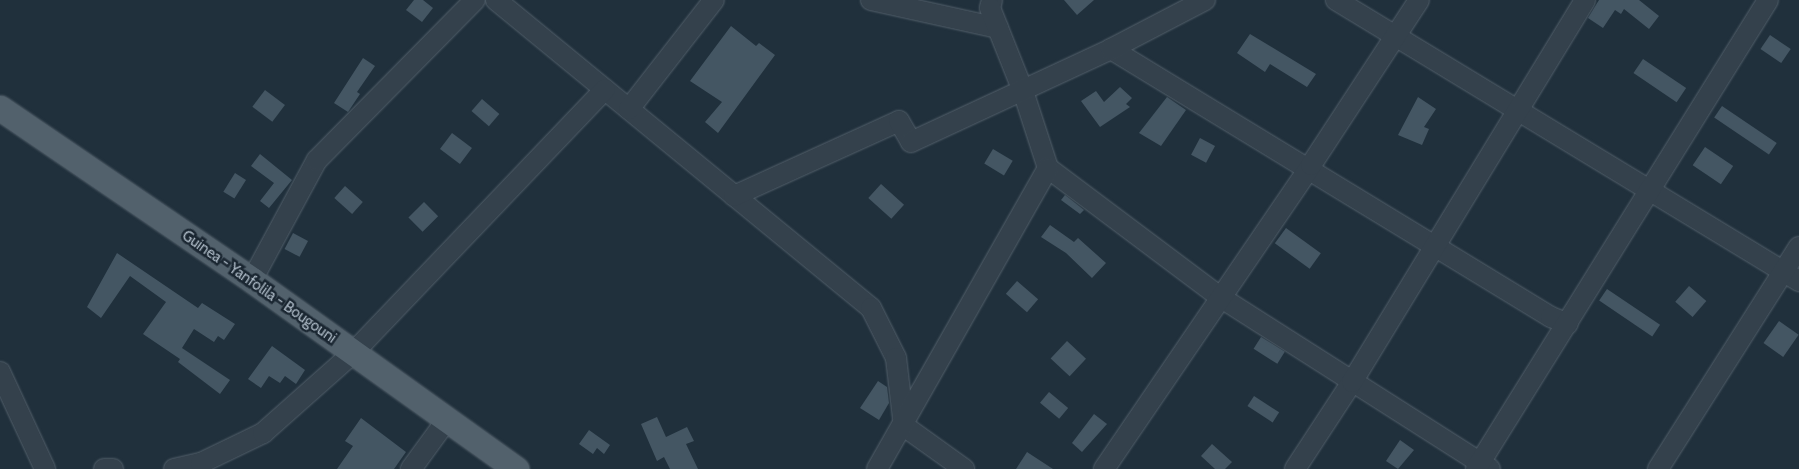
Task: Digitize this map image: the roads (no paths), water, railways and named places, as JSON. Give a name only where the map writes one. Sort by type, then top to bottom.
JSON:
[{"type":"main road","name":"Guinea - Yanfolila - Bougouni","points":[[0,108],[252,280],[352,354],[516,469]]},
{"type":"street","points":[[252,280],[317,160],[475,0]]},
{"type":"street","points":[[496,0],[871,308],[896,358],[904,426],[964,469]]},
{"type":"street","points":[[630,109],[714,0]]},
{"type":"street","points":[[871,0],[998,28]]},
{"type":"street","points":[[992,0],[990,8],[1023,91],[1048,168],[1220,297],[1482,467],[1649,191],[1768,0]]},
{"type":"street","points":[[734,196],[899,122],[911,142],[1111,50],[1205,0]]},
{"type":"street","points":[[1336,0],[1791,277]]},
{"type":"street","points":[[1104,469],[1308,170],[1397,37],[1419,0]]},
{"type":"street","points":[[1295,469],[1352,382],[1435,248],[1585,0]]},
{"type":"street","points":[[1111,50],[1435,248],[1551,317],[1568,324]]},
{"type":"street","points":[[174,469],[213,463],[263,433],[352,354],[605,89]]},
{"type":"street","points":[[877,469],[904,426],[1048,168]]},
{"type":"street","points":[[1658,469],[1791,277],[1799,247]]},
{"type":"street","points":[[0,372],[45,469]]},
{"type":"street","points":[[411,469],[446,421]]},
{"type":"street","points":[[104,469],[113,469]]}]
